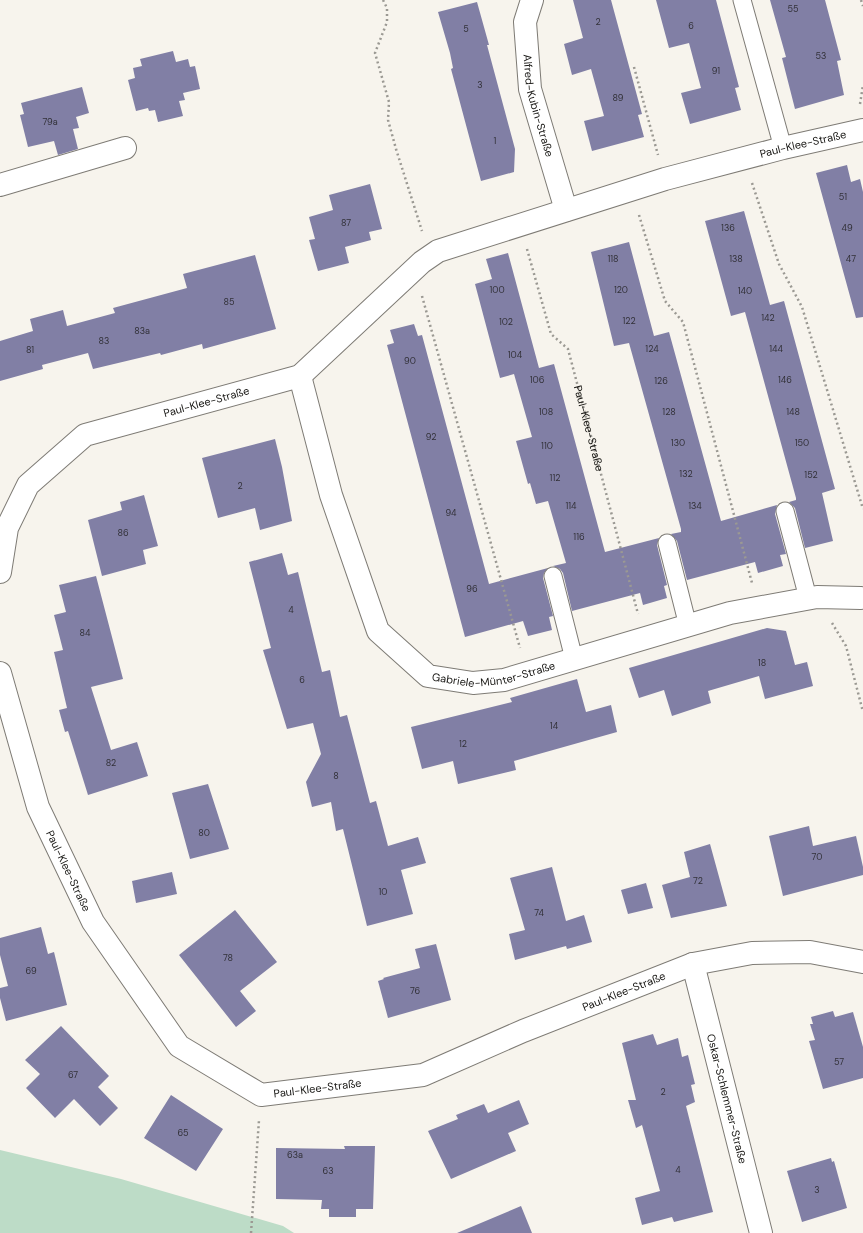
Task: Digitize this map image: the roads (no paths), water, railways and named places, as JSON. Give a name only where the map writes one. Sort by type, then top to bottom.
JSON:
[{"type":"street","name":"Alfred-Kubin-Straße","points":[[532,0],[525,22],[530,89],[566,210]]},
{"type":"street","name":"Paul-Klee-Straße","points":[[0,572],[3,522],[28,485],[85,435],[300,376],[411,273],[438,251],[665,179],[783,148],[862,119]]},
{"type":"street","points":[[0,185],[125,148]]},
{"type":"street","name":"Gabriele-Münter-Straße","points":[[300,376],[331,495],[378,631],[428,676],[473,683],[504,680],[730,613],[817,597],[862,599]]},
{"type":"street","name":"Paul-Klee-Straße","points":[[0,673],[38,807],[93,922],[179,1046],[261,1095],[423,1075],[523,1031],[692,964],[752,953],[810,952],[863,962]]},
{"type":"street","name":"Oskar-Schlemmer-Straße","points":[[692,964],[761,1233]]},
{"type":"lane","points":[[742,0],[783,148]]},
{"type":"lane","points":[[785,511],[808,598]]},
{"type":"lane","points":[[668,544],[688,626]]},
{"type":"lane","points":[[553,576],[574,659]]}]
